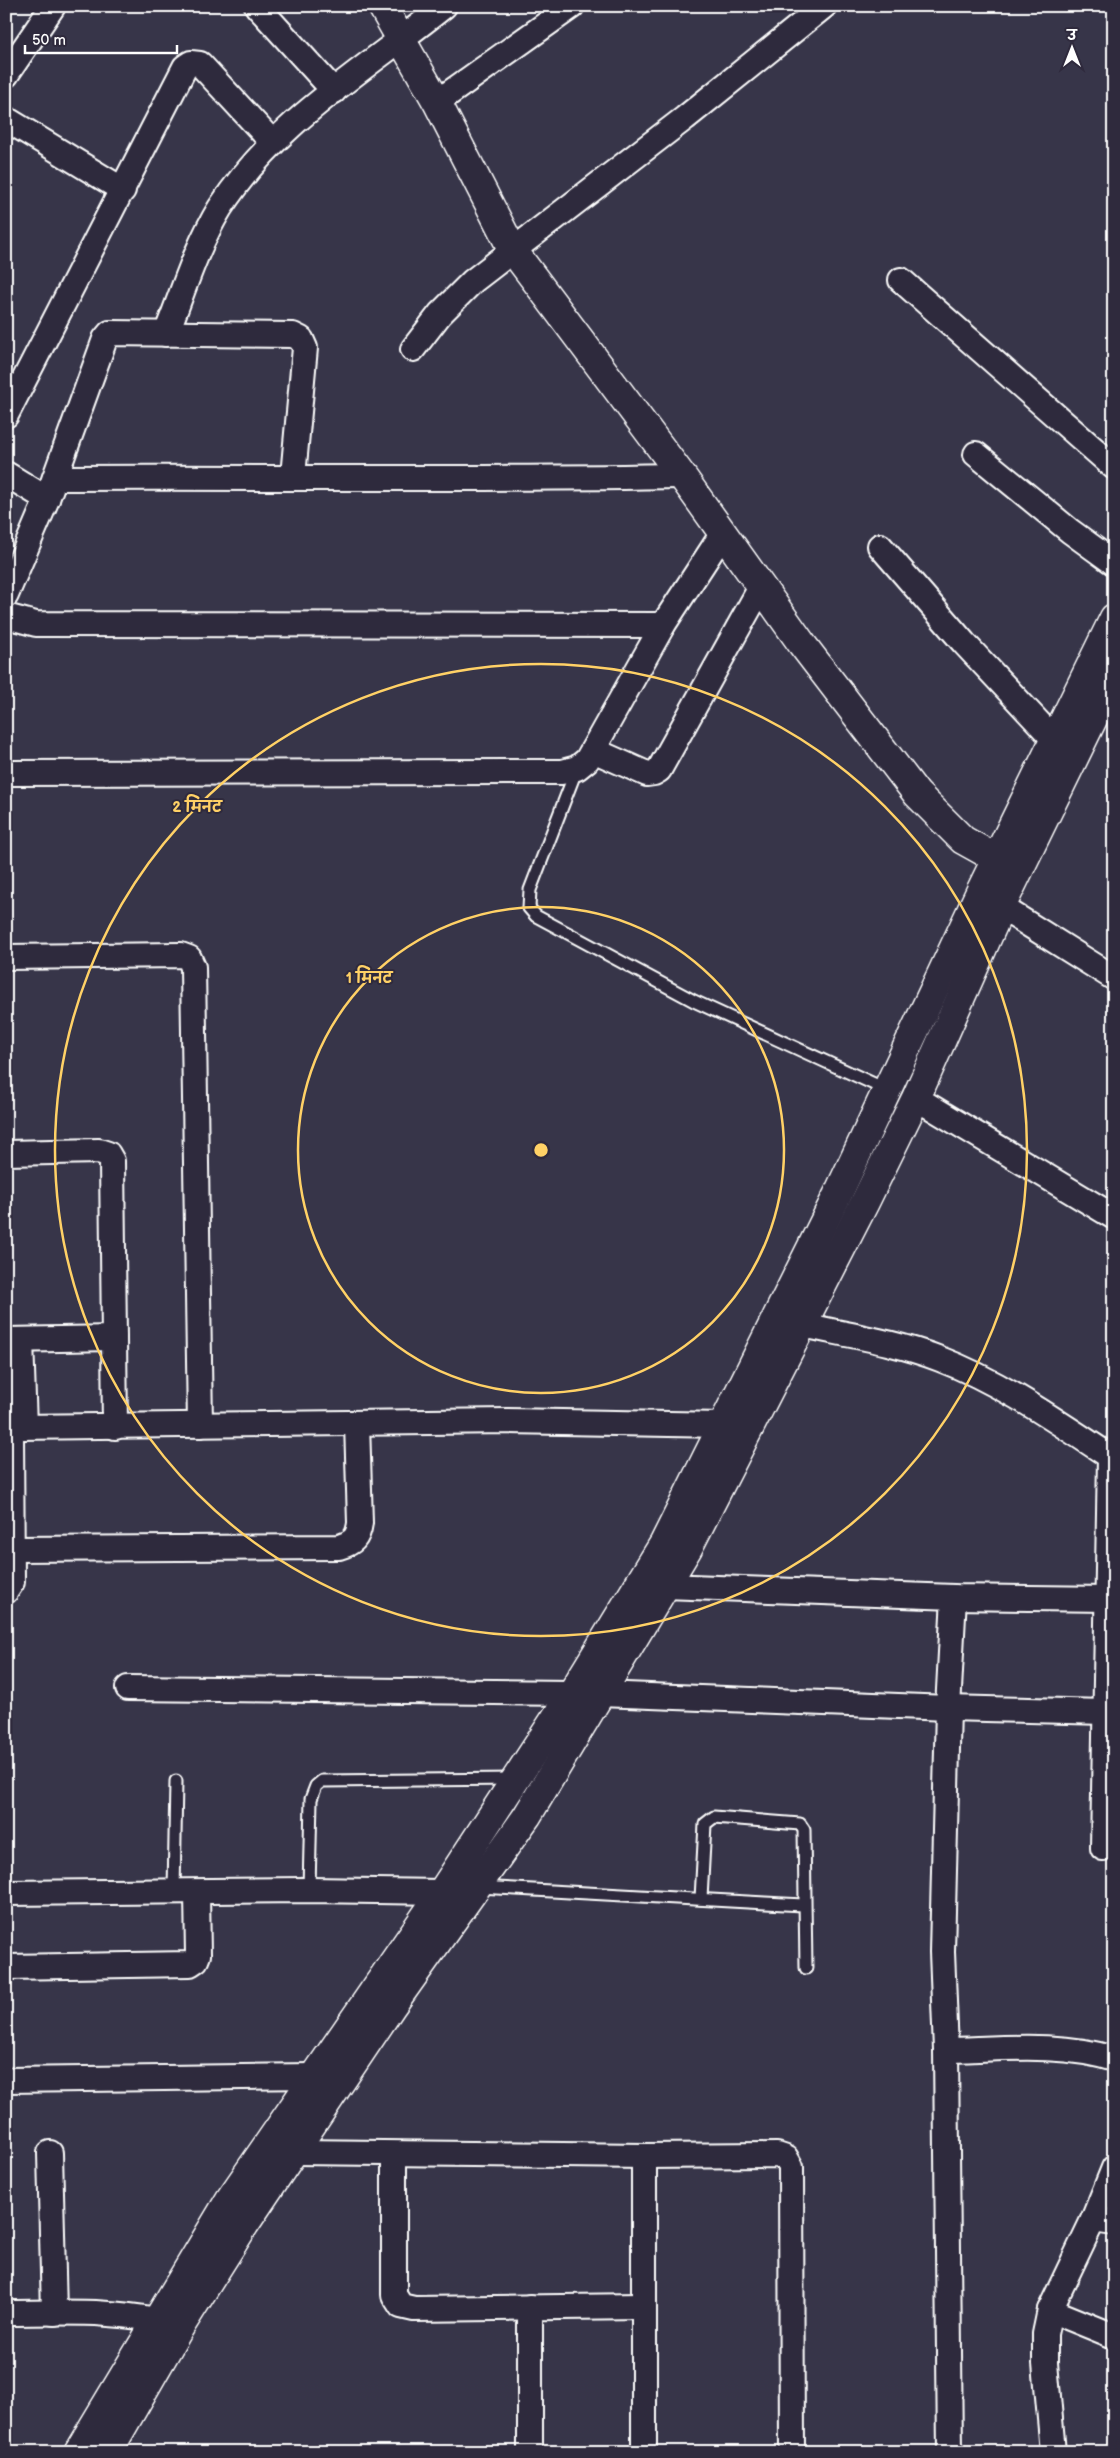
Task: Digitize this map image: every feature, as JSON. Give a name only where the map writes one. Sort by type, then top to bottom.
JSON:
[{"type":"main road","points":[[382,6],[437,102],[512,249],[682,476],[761,587],[917,794],[963,840],[1007,865]]},
{"type":"main road","points":[[108,2452],[230,2199],[442,1892],[572,1692],[735,1430],[803,1326],[916,1098],[1001,906],[1007,865],[1053,738],[1114,618]]},
{"type":"main road","points":[[78,2452],[169,2323],[245,2224],[391,2007],[527,1816],[688,1548],[735,1430],[837,1196],[887,1090],[1007,865],[1114,676]]},
{"type":"street","points":[[256,6],[334,91]]},
{"type":"street","points":[[166,334],[205,235],[236,185],[272,142],[334,91],[444,6]]},
{"type":"street","points":[[437,102],[572,6]]},
{"type":"street","points":[[413,349],[440,314],[473,281],[512,249],[686,118],[824,6]]},
{"type":"street","points":[[6,75],[45,10]]},
{"type":"street","points":[[6,414],[185,67],[191,63],[200,64],[272,142]]},
{"type":"street","points":[[6,119],[123,190]]},
{"type":"street","points":[[900,280],[1114,467]]},
{"type":"street","points":[[6,596],[51,488],[105,339],[110,333],[293,335],[302,339],[305,348],[293,476]]},
{"type":"street","points":[[976,454],[1070,531],[1114,563]]},
{"type":"street","points":[[6,474],[51,488],[293,476],[516,479],[682,476]]},
{"type":"street","points":[[6,773],[562,772],[577,768],[587,760],[663,625],[723,533]]},
{"type":"street","points":[[880,546],[964,643],[1053,738]]},
{"type":"street","points":[[593,750],[647,774],[659,770],[761,587]]},
{"type":"street","points":[[6,616],[36,624],[663,625]]},
{"type":"street","points":[[1001,906],[1114,978]]},
{"type":"street","points":[[6,957],[180,955],[189,958],[193,966],[200,1425]]},
{"type":"street","points":[[916,1098],[1114,1217]]},
{"type":"street","points":[[6,1153],[99,1151],[108,1154],[112,1161],[114,1427]]},
{"type":"street","points":[[803,1326],[904,1348],[940,1359],[1001,1389],[1112,1458],[1103,1848]]},
{"type":"street","points":[[24,1427],[14,1340],[114,1338]]},
{"type":"street","points":[[6,1591],[12,1582],[11,1434],[18,1427],[622,1422],[735,1430]]},
{"type":"street","points":[[12,1549],[339,1547],[346,1545],[354,1541],[359,1534],[360,1523],[357,1423]]},
{"type":"street","points":[[665,1586],[954,1597],[1109,1599]]},
{"type":"street","points":[[950,2452],[946,2050],[942,1952],[948,1708],[954,1597]]},
{"type":"street","points":[[128,1688],[572,1692]]},
{"type":"street","points":[[600,1694],[948,1708],[1105,1712]]},
{"type":"street","points":[[6,1893],[309,1890],[442,1892]]},
{"type":"street","points":[[6,1968],[190,1964],[196,1960],[198,1955],[185,1892]]},
{"type":"street","points":[[946,2050],[1033,2049],[1072,2051],[1114,2059]]},
{"type":"street","points":[[6,2080],[315,2076]]},
{"type":"street","points":[[294,2152],[644,2156],[777,2155],[786,2158],[791,2167],[792,2452]]},
{"type":"street","points":[[50,2153],[54,2313]]},
{"type":"street","points":[[394,2154],[394,2295],[401,2306],[414,2309],[642,2306]]},
{"type":"street","points":[[644,2156],[642,2306],[644,2452]]},
{"type":"street","points":[[1053,2452],[1045,2363],[1045,2334],[1050,2310],[1103,2222],[1114,2168]]},
{"type":"street","points":[[530,2307],[530,2452]]},
{"type":"street","points":[[1050,2310],[1114,2336]]},
{"type":"street","points":[[6,2313],[54,2313],[169,2323]]},
{"type":"lane","points":[[577,768],[530,890],[529,908],[536,916],[694,1001],[887,1090]]},
{"type":"lane","points":[[309,1890],[311,1799],[316,1786],[322,1781],[515,1779]]},
{"type":"lane","points":[[176,1781],[185,1892]]},
{"type":"lane","points":[[701,1899],[705,1824],[714,1817],[800,1824],[804,1830],[803,1905],[806,1968]]},
{"type":"lane","points":[[476,1887],[803,1905]]}]
